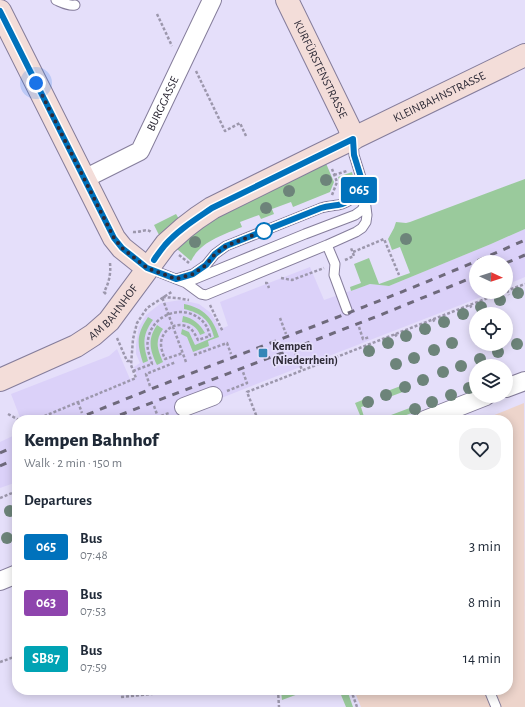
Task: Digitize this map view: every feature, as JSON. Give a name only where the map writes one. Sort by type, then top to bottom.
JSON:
[{"type":"street","name":"BURGGASSE","points":[[84,178],[140,151],[212,0]]},
{"type":"street","name":"KURFÜRSTENSTRASSE","points":[[287,0],[349,127],[353,139]]},
{"type":"street","points":[[0,11],[114,238],[122,248],[147,268]]},
{"type":"street","name":"KLEINBAHNSTRASSE","points":[[353,139],[525,55]]},
{"type":"street","name":"AM BAHNHOF","points":[[0,380],[76,346],[93,335],[109,321],[166,244],[197,218],[219,205],[353,139]]},
{"type":"street","points":[[513,385],[525,381]]},
{"type":"street","points":[[184,407],[213,396]]},
{"type":"street","points":[[438,415],[469,403]]},
{"type":"street","points":[[0,581],[12,576]]},
{"type":"lane","points":[[56,0],[71,6],[75,5]]},
{"type":"lane","points":[[147,268],[186,283],[201,294],[205,299],[356,232],[362,228],[366,222],[367,214],[363,184],[354,155],[353,139]]},
{"type":"lane","points":[[176,279],[193,274],[206,265],[215,254],[226,246],[321,208],[344,204],[357,194],[363,184]]},
{"type":"lane","points":[[186,283],[355,215],[362,210],[366,201]]},
{"type":"lane","points":[[327,245],[335,264],[334,275],[347,310]]},
{"type":"lane","points":[[491,695],[496,707]]},
{"type":"path","points":[[157,14],[184,58],[225,131],[240,123],[246,136]]},
{"type":"path","points":[[325,152],[337,182],[331,195]]},
{"type":"path","points":[[353,252],[384,239],[399,275]]},
{"type":"path","points":[[47,415],[136,378],[131,365],[133,339],[137,323],[147,308],[186,283]]},
{"type":"path","points":[[513,289],[525,284]]},
{"type":"path","points":[[162,297],[190,301]]},
{"type":"path","points":[[162,297],[186,362]]},
{"type":"path","points":[[205,299],[210,304],[222,332]]},
{"type":"path","points":[[205,299],[210,304]]},
{"type":"path","points":[[256,415],[247,392],[485,299]]},
{"type":"path","points":[[133,371],[152,364],[148,349],[150,330],[155,322],[168,314],[184,312],[196,316],[207,327],[210,336],[198,340],[189,328],[177,325],[164,332],[161,344],[165,359],[183,353]]},
{"type":"path","points":[[280,318],[286,334]]},
{"type":"path","points":[[432,319],[435,323]]},
{"type":"path","points":[[109,321],[127,360],[132,361]]},
{"type":"path","points":[[359,327],[363,339],[370,337]]},
{"type":"path","points":[[395,334],[397,338]]},
{"type":"path","points":[[194,355],[227,343],[231,354]]},
{"type":"path","points":[[295,352],[302,370]]},
{"type":"path","points":[[150,386],[146,374],[176,362]]},
{"type":"path","points":[[239,386],[247,383],[243,372]]},
{"type":"path","points":[[78,402],[82,413]]},
{"type":"path","points":[[154,406],[157,415]]},
{"type":"path","points":[[8,414],[12,416]]},
{"type":"path","points":[[0,498],[12,493]]},
{"type":"path","points":[[0,662],[12,658]]},
{"type":"path","points":[[121,697],[141,695]]},
{"type":"path","points":[[278,695],[280,707]]},
{"type":"path","points":[[353,695],[357,707]]},
{"type":"shaded area","points":[[525,229],[525,277],[513,282],[513,255],[469,255],[469,299],[476,299],[180,415],[19,415],[11,394],[109,356],[117,349],[130,379],[137,377],[134,367],[140,363],[136,354],[139,327],[146,315],[161,303],[181,300],[199,304],[211,313],[220,329],[228,326],[220,302],[310,267],[324,300],[370,284],[389,286]]},
{"type":"shaded area","points":[[524,403],[525,707],[361,707],[356,695],[513,695],[513,415],[494,415]]},
{"type":"shaded area","points":[[12,436],[12,484],[0,488],[0,442]]},
{"type":"green space","points":[[325,161],[334,182],[330,192],[293,207],[291,202],[272,209],[274,214],[261,219],[259,215],[240,222],[242,227],[220,236],[201,248],[191,261],[177,249],[187,239],[215,217]]},
{"type":"green space","points":[[352,172],[353,184],[345,195],[338,177]]},
{"type":"green space","points":[[525,179],[525,229],[389,286],[370,284],[351,291],[350,287],[361,283],[354,264],[369,258],[379,284],[410,273],[400,247],[392,250],[388,239],[396,222],[410,222]]},
{"type":"green space","points":[[176,214],[179,219],[159,235],[154,225]]},
{"type":"green space","points":[[184,304],[202,311],[214,324],[219,337],[208,341],[209,346],[193,352],[187,337],[181,334],[182,329],[189,332],[195,345],[214,337],[210,326],[204,318],[184,309]]},
{"type":"green space","points":[[183,316],[196,322],[205,333],[200,335],[193,326],[182,322]]},
{"type":"green space","points":[[148,317],[153,320],[149,325],[144,340],[148,361],[143,363],[139,340],[141,329]]},
{"type":"green space","points":[[157,325],[163,329],[158,338],[158,350],[163,362],[157,365],[151,350],[151,340]]},
{"type":"green space","points":[[406,384],[408,390],[384,399],[382,393]]},
{"type":"green space","points":[[365,399],[370,400],[371,404],[361,407],[363,415],[360,415],[355,403]]},
{"type":"green space","points":[[415,406],[417,411],[406,415],[391,415]]},
{"type":"green space","points":[[282,695],[296,695],[282,700]]},
{"type":"green space","points":[[341,695],[349,695],[353,707],[346,707]]},
{"type":"railway","points":[[86,415],[357,310],[525,240]]},
{"type":"railway","points":[[513,260],[525,255]]},
{"type":"railway","points":[[120,415],[378,316],[469,279]]},
{"type":"railway","points":[[0,453],[12,447]]},
{"type":"railway","points":[[0,466],[12,460]]},
{"type":"bus line","name":"065","points":[[0,11],[114,238],[131,257],[147,268],[176,279],[184,278],[193,274],[206,265],[215,254],[226,246],[321,208],[344,204],[357,194],[363,184],[354,155],[353,139],[212,208],[184,228],[166,244],[154,260]]},
{"type":"place","name":"Kempen (Niederrhein)","points":[[263,353]]},
{"type":"route","points":[[36,83],[114,238],[131,257],[147,268],[176,279],[184,278],[206,265],[215,254],[226,246],[264,231]]}]
